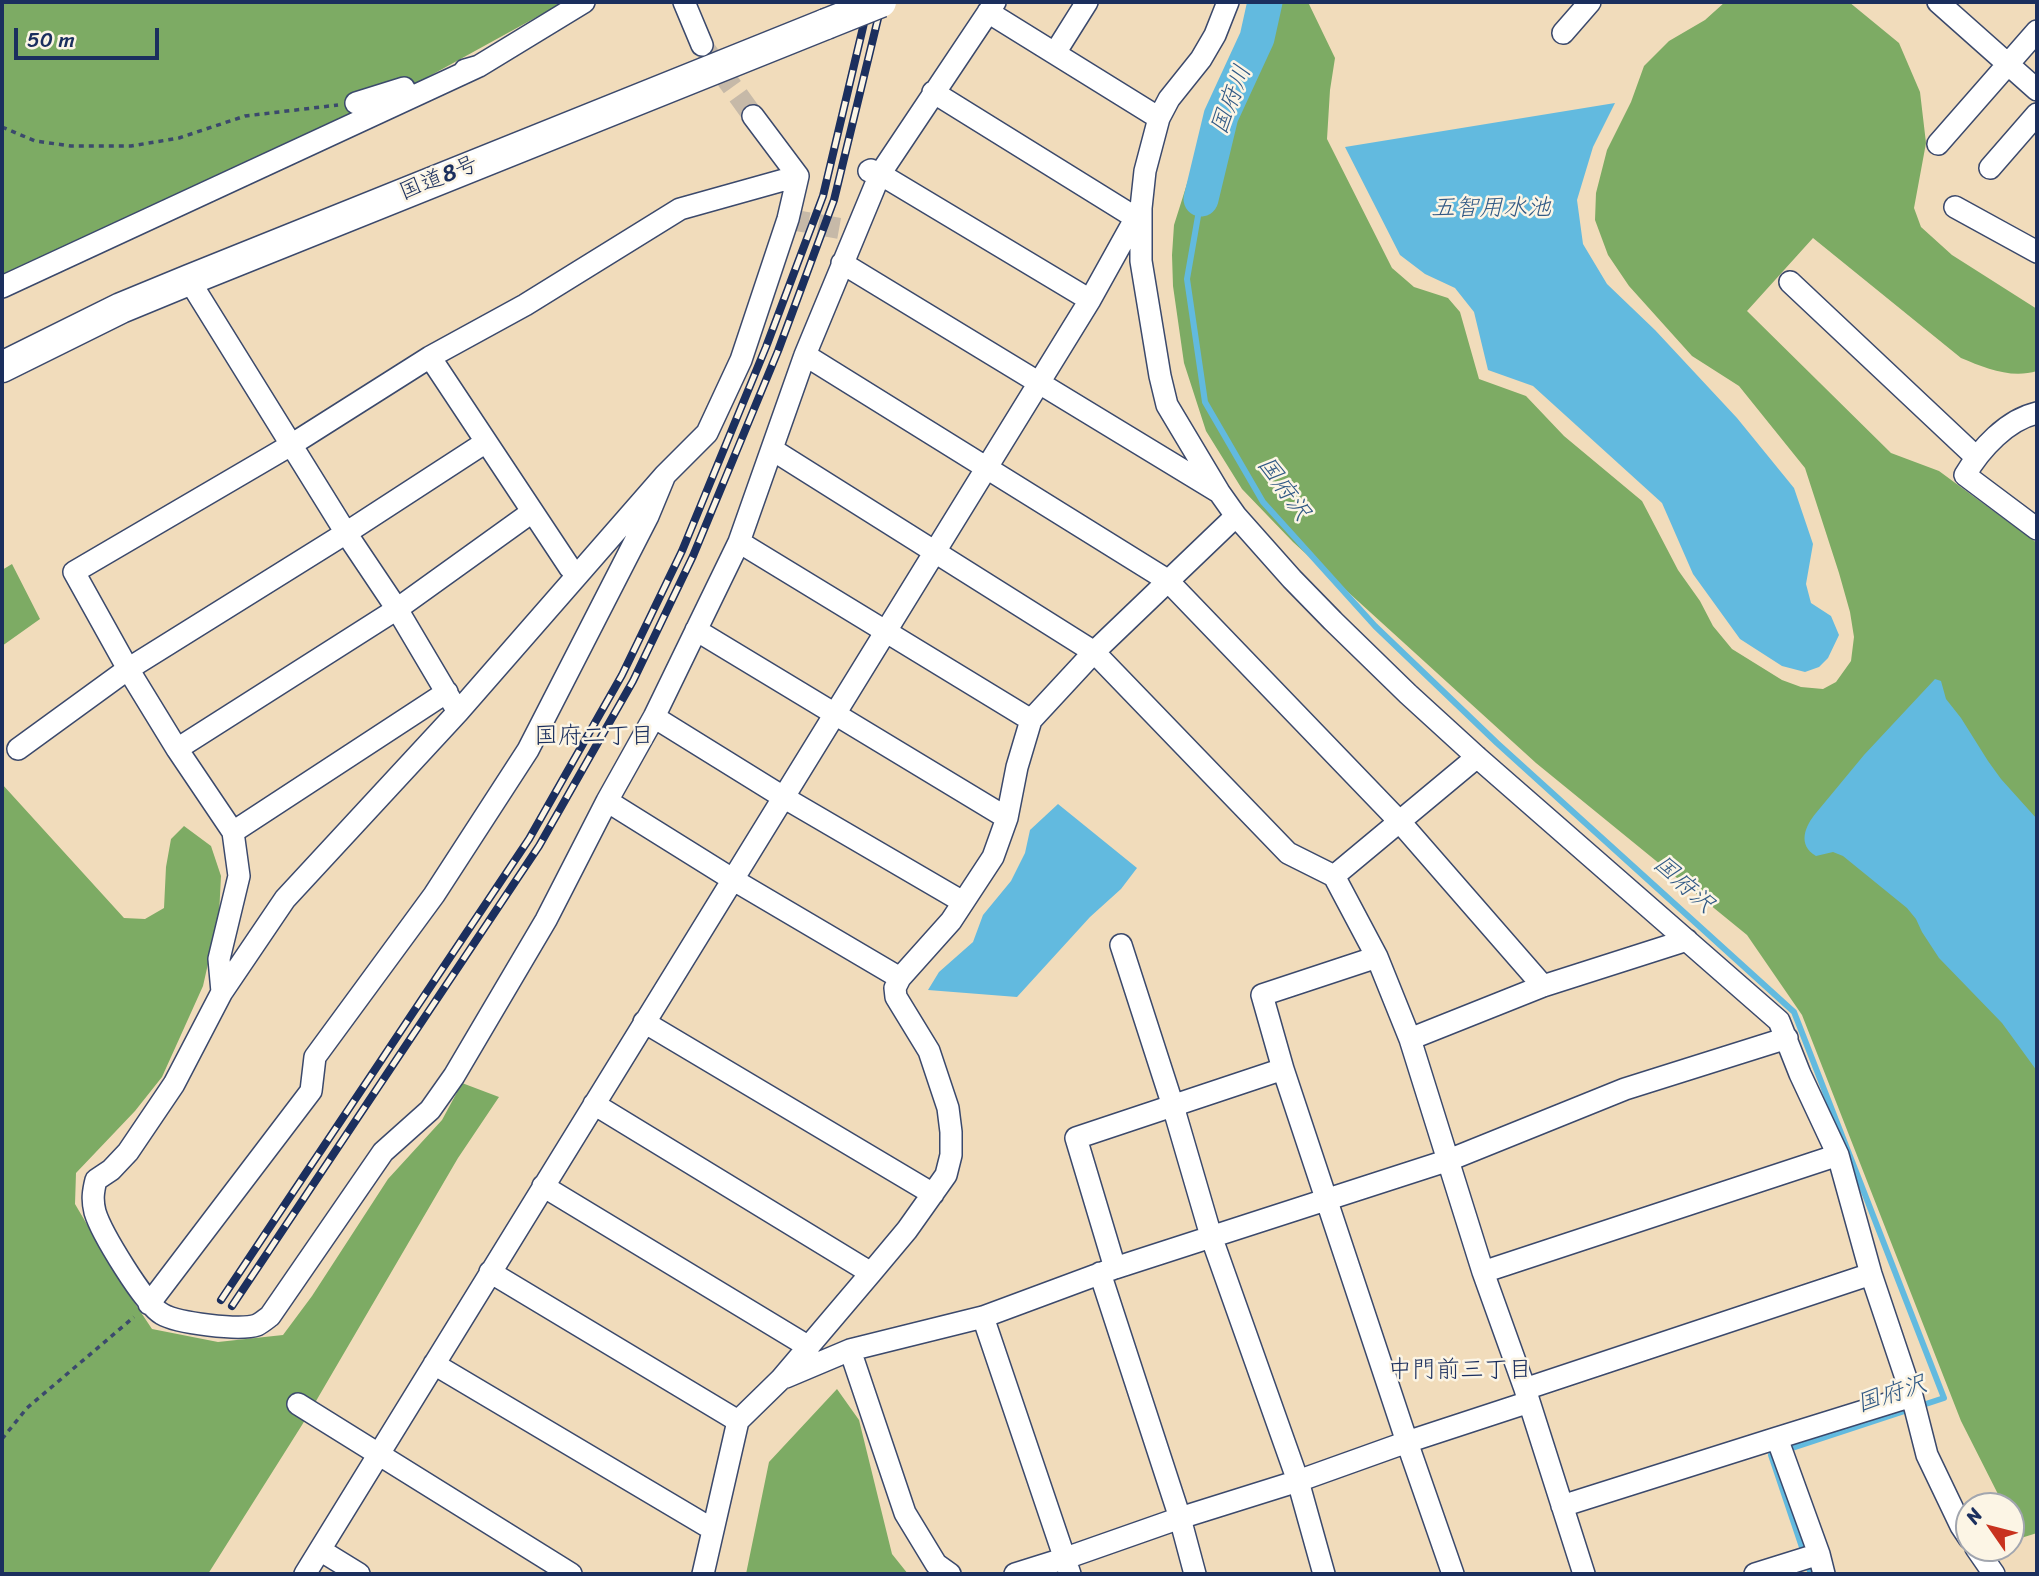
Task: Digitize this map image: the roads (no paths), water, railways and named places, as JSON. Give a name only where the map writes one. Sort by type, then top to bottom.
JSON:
[{"type":"highway","name":"国道8号","points":[[2,367],[189,279],[881,2]]},
{"type":"street","points":[[2,287],[479,66],[584,2]]},
{"type":"street","points":[[684,2],[702,45]]},
{"type":"street","points":[[1055,53],[1087,2]]},
{"type":"street","points":[[1228,2],[1215,35],[1201,59],[1169,99],[1159,118],[1147,162],[1138,213],[1141,261],[1167,405],[1236,516],[1333,621],[1477,757],[1779,1021],[1800,1074],[1838,1155],[1871,1274],[1912,1396],[1927,1455],[1955,1513]]},
{"type":"street","points":[[1563,33],[1590,2]]},
{"type":"street","points":[[1938,2],[2037,90]]},
{"type":"street","points":[[753,116],[797,176],[788,219],[741,360],[707,433],[665,475],[458,712],[285,899],[222,992],[174,1084],[128,1152],[96,1181],[92,1195],[105,1235],[149,1304],[162,1314],[179,1320],[239,1328],[256,1325],[270,1316],[383,1152],[430,1110],[454,1076],[546,920],[654,717],[740,542],[805,355],[880,174],[991,7],[1055,53],[1159,118]]},
{"type":"street","points":[[1938,144],[2037,31]]},
{"type":"street","points":[[356,103],[479,66]]},
{"type":"street","points":[[933,92],[1138,213]]},
{"type":"street","points":[[1990,168],[2037,114]]},
{"type":"street","points":[[843,229],[864,175],[871,170],[1090,300]]},
{"type":"street","points":[[222,992],[219,959],[239,876],[233,832],[177,749],[128,669],[74,572],[291,445],[430,357],[525,304],[680,209],[797,176]]},
{"type":"street","points":[[1955,206],[2037,252]]},
{"type":"street","points":[[305,1574],[1090,300],[1138,213]]},
{"type":"street","points":[[842,263],[1219,492]]},
{"type":"street","points":[[189,279],[346,533],[397,609],[458,712]]},
{"type":"street","points":[[1790,282],[1976,457]]},
{"type":"street","points":[[805,355],[1167,580],[1400,822],[1543,986]]},
{"type":"street","points":[[430,357],[570,568]]},
{"type":"street","points":[[2037,413],[2020,419],[2003,431],[1976,457],[1965,475],[2037,530]]},
{"type":"street","points":[[18,749],[128,669],[486,442]]},
{"type":"street","points":[[773,450],[1094,652],[1288,853],[1334,876],[1377,957],[1410,1039],[1483,1272],[1527,1396],[1584,1574]]},
{"type":"street","points":[[149,1304],[311,1091],[315,1057],[434,895],[528,750],[648,516],[665,475]]},
{"type":"street","points":[[177,749],[397,609],[533,512]]},
{"type":"street","points":[[703,1574],[738,1421],[781,1379],[872,1273],[946,1175],[951,1154],[948,1108],[929,1051],[896,997],[895,988],[900,978],[951,921],[993,857],[1007,818],[1017,767],[1031,720],[1094,652],[1236,516]]},
{"type":"street","points":[[740,542],[1031,720]]},
{"type":"street","points":[[696,630],[1007,818]]},
{"type":"street","points":[[233,832],[447,692]]},
{"type":"street","points":[[654,717],[783,797],[964,902]]},
{"type":"street","points":[[1334,876],[1477,757]]},
{"type":"street","points":[[607,801],[732,879],[900,978]]},
{"type":"street","points":[[1410,1039],[1543,986],[1686,940]]},
{"type":"street","points":[[1121,945],[1173,1106],[1211,1236],[1297,1481],[1324,1574]]},
{"type":"street","points":[[1377,957],[1262,995],[1283,1069],[1453,1574]]},
{"type":"street","points":[[644,1022],[933,1194]]},
{"type":"street","points":[[781,1379],[850,1350],[983,1317],[1211,1236],[1449,1160],[1625,1089],[1787,1038]]},
{"type":"street","points":[[1195,1574],[1108,1271],[1076,1138],[1283,1069]]},
{"type":"street","points":[[594,1104],[872,1273]]},
{"type":"street","points":[[1483,1272],[1838,1155]]},
{"type":"street","points":[[543,1186],[809,1347]]},
{"type":"street","points":[[490,1272],[738,1421]]},
{"type":"street","points":[[1015,1574],[1068,1566],[1180,1518],[1297,1481],[1871,1274]]},
{"type":"street","points":[[983,1317],[1068,1566]]},
{"type":"street","points":[[850,1350],[905,1513],[936,1564],[950,1574]]},
{"type":"street","points":[[434,1364],[712,1530]]},
{"type":"street","points":[[1562,1506],[1912,1396]]},
{"type":"street","points":[[298,1404],[571,1574]]},
{"type":"street","points":[[1755,1574],[1821,1564],[1777,1438]]},
{"type":"street","points":[[320,1550],[359,1574]]},
{"type":"water","name":"五智用水池","points":[[1615,103],[1593,147],[1577,200],[1583,244],[1607,284],[1655,330],[1737,418],[1794,488],[1813,544],[1806,584],[1811,603],[1831,616],[1839,635],[1828,658],[1819,667],[1805,672],[1782,666],[1740,639],[1693,574],[1662,503],[1533,386],[1488,370],[1474,312],[1455,288],[1425,274],[1400,255],[1345,147]]},
{"type":"water","points":[[1935,679],[1941,681],[1946,699],[2001,779],[2037,819],[2037,1071],[2002,1023],[1939,958],[1907,908],[1843,856],[1833,852],[1816,856],[1806,846],[1806,829],[1816,813],[1864,755]]},
{"type":"water","points":[[1058,804],[1137,868],[1121,889],[1090,917],[1017,997],[928,990],[939,972],[973,942],[983,915],[1011,881],[1025,853],[1030,830]]},
{"type":"waterway","name":"国府川","points":[[1201,199],[1221,116],[1257,38],[1265,2]]},
{"type":"waterway","name":"国府沢","points":[[1201,199],[1187,279],[1205,402],[1263,502],[1375,626],[1497,743],[1794,1012],[1944,1398],[1771,1455],[1811,1574]]},
{"type":"tunnel","points":[[702,45],[753,116]]},
{"type":"tunnel","points":[[788,219],[843,229]]},
{"type":"railway","points":[[221,1300],[529,839],[622,675],[682,551],[766,347],[823,196],[869,2]]},
{"type":"railway","points":[[232,1306],[539,846],[633,681],[693,556],[778,351],[834,200],[882,2]]},
{"type":"district","name":"国府二丁目","points":[[594,737]]},
{"type":"district","name":"中門前三丁目","points":[[1460,1371]]}]
